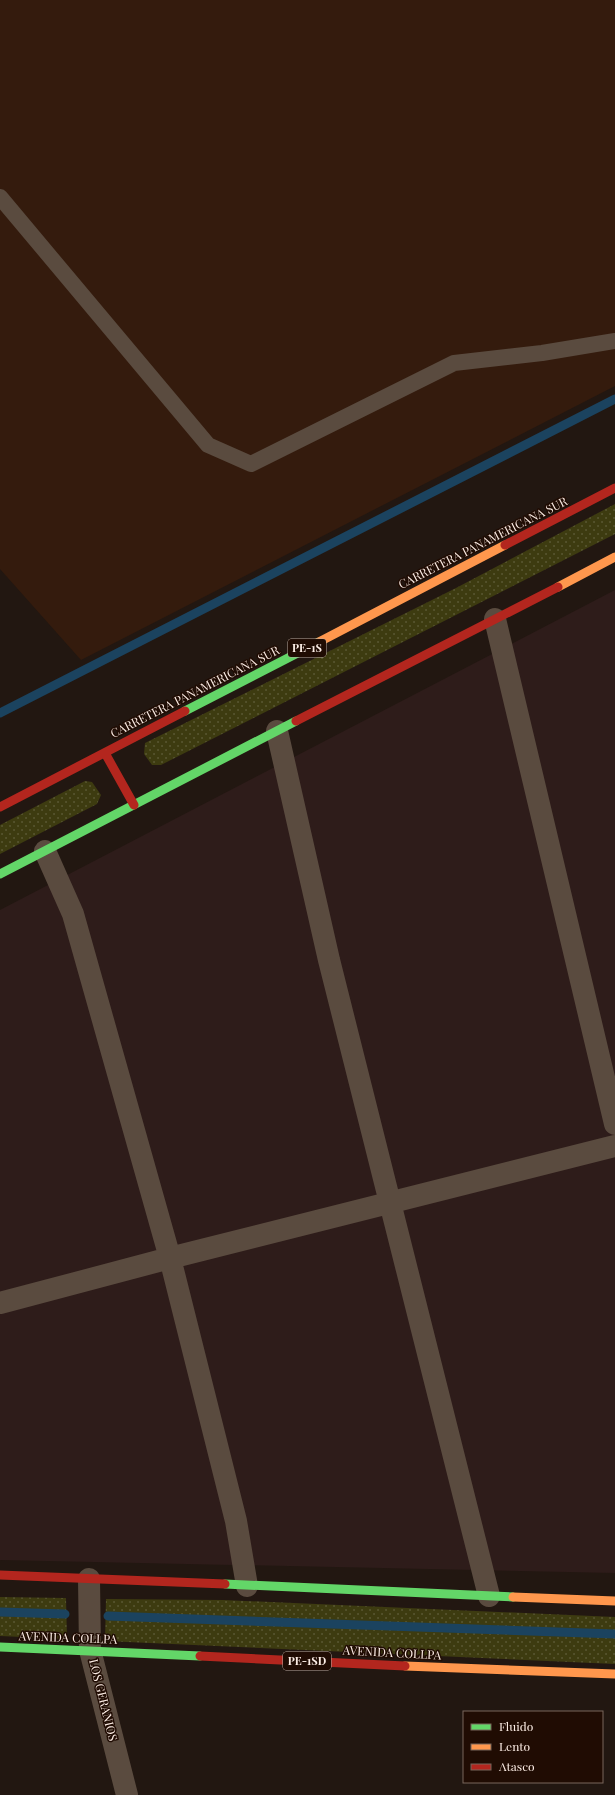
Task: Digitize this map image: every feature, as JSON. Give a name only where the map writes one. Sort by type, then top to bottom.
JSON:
[{"type":"highway","name":"CARRETERA PANAMERICANA SUR","points":[[0,807],[615,488]]},
{"type":"highway","points":[[0,874],[615,557]]},
{"type":"highway","points":[[105,753],[134,805]]},
{"type":"highway","points":[[1,1572],[89,1579],[615,1601]]},
{"type":"highway","name":"AVENIDA COLLPA","points":[[0,1647],[90,1650],[427,1667],[615,1674]]},
{"type":"street","points":[[495,619],[615,1124]]},
{"type":"street","points":[[277,731],[329,960],[489,1596]]},
{"type":"street","points":[[45,850],[73,914],[170,1258],[236,1521],[247,1586]]},
{"type":"street","points":[[0,1303],[170,1258],[615,1146]]},
{"type":"street","name":"LOS GERANIOS","points":[[89,1579],[90,1650],[128,1795]]},
{"type":"lane","points":[[0,197],[208,445],[251,464],[454,363],[542,353],[615,341]]},
{"type":"shaded area","points":[[0,0],[615,0],[615,386],[81,660],[0,569]]},
{"type":"shaded area","points":[[615,504],[615,534],[161,765],[152,765],[144,754],[145,743],[456,588]]},
{"type":"shaded area","points":[[615,590],[615,1573],[0,1560],[0,910]]},
{"type":"shaded area","points":[[85,781],[92,782],[101,795],[97,804],[0,854],[0,825]]},
{"type":"shaded area","points":[[0,1597],[66,1598],[67,1639],[0,1636]]},
{"type":"shaded area","points":[[106,1599],[223,1600],[615,1617],[615,1664],[105,1641]]},
{"type":"waterway","points":[[0,713],[615,399]]},
{"type":"waterway","points":[[0,1612],[65,1614]]},
{"type":"waterway","points":[[108,1616],[615,1634]]},
{"type":"traffic: fast","points":[[185,711],[319,642]]},
{"type":"traffic: fast","points":[[0,874],[296,721]]},
{"type":"traffic: fast","points":[[225,1584],[513,1597]]},
{"type":"traffic: fast","points":[[0,1647],[200,1656]]},
{"type":"traffic: slow","points":[[319,642],[505,545]]},
{"type":"traffic: slow","points":[[558,587],[615,557]]},
{"type":"traffic: slow","points":[[513,1597],[615,1601]]},
{"type":"traffic: slow","points":[[405,1666],[615,1674]]},
{"type":"traffic: jam","points":[[505,545],[615,488]]},
{"type":"traffic: jam","points":[[296,721],[558,587]]},
{"type":"traffic: jam","points":[[0,807],[185,711]]},
{"type":"traffic: jam","points":[[105,753],[134,805]]},
{"type":"traffic: jam","points":[[0,1575],[225,1584]]},
{"type":"traffic: jam","points":[[200,1656],[405,1666]]}]
